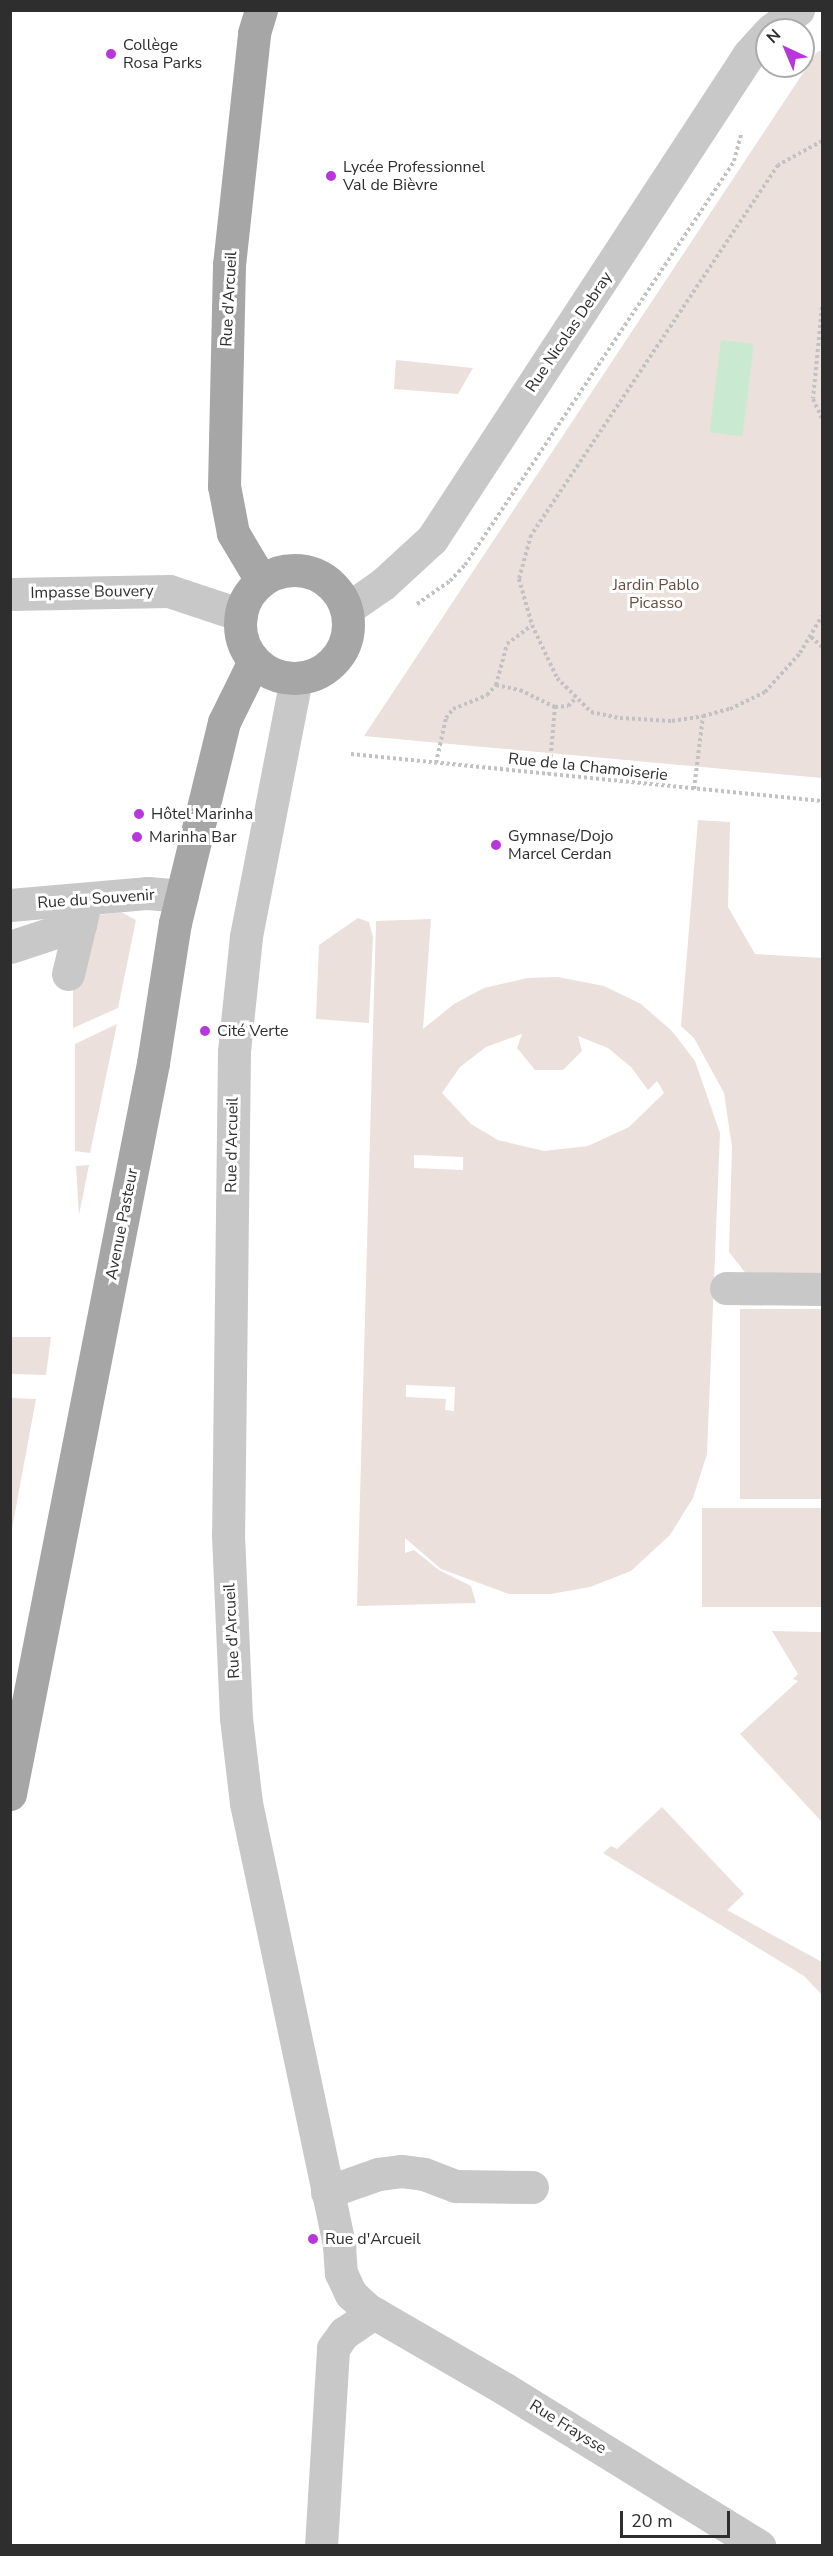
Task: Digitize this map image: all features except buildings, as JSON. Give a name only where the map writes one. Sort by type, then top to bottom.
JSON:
[{"type":"main road","name":"Rue d'Arcueil","points":[[261,10],[254,33],[230,265],[224,486],[232,533],[261,580]]},
{"type":"main road","points":[[294,569],[312,572],[328,580],[347,609],[346,642],[338,656],[327,668],[296,679],[266,671],[254,661],[241,636],[241,615],[246,597],[261,580],[294,569]]},
{"type":"main road","name":"Avenue Pasteur","points":[[10,1794],[20,1697],[153,1063],[182,897],[224,722],[254,661]]},
{"type":"street","name":"Rue Nicolas Debray","points":[[347,609],[383,584],[432,538],[755,47]]},
{"type":"street","name":"Impasse Bouvery","points":[[10,594],[169,591],[241,615]]},
{"type":"street","name":"Rue d'Arcueil","points":[[296,679],[246,937],[235,1040],[228,1534],[236,1718],[246,1803],[345,2286],[358,2302],[374,2313]]},
{"type":"street","name":"Rue du Souvenir","points":[[10,905],[83,911],[148,893],[182,897]]},
{"type":"street","points":[[10,947],[83,911]]},
{"type":"street","points":[[68,974],[83,911]]},
{"type":"street","points":[[726,1288],[822,1289]]},
{"type":"street","points":[[327,2192],[378,2174],[401,2171],[424,2174],[456,2186],[532,2187]]},
{"type":"street","points":[[321,2546],[333,2348],[344,2333],[374,2313]]},
{"type":"street","name":"Rue Fraysse","points":[[374,2313],[759,2546]]},
{"type":"path","points":[[822,141],[778,165],[531,535],[519,579],[532,625],[558,678],[575,699],[591,712],[620,718],[672,721],[703,716],[730,709],[765,692],[811,637],[822,616]]},
{"type":"path","points":[[822,307],[813,399],[822,418]]},
{"type":"path","points":[[436,763],[446,718],[453,709],[487,695],[496,685],[507,644],[532,625]]},
{"type":"path","points":[[811,637],[822,647]]},
{"type":"path","points":[[496,685],[520,690],[555,707],[568,706],[575,699]]},
{"type":"path","points":[[549,775],[555,707]]},
{"type":"path","points":[[694,789],[703,716]]},
{"type":"path","name":"Rue de la Chamoiserie","points":[[351,754],[822,801]]},
{"type":"green space","name":"Jardin Pablo Picasso","points":[[822,50],[822,778],[364,736],[800,78],[815,78],[817,52]]},
{"type":"green space","points":[[396,360],[473,368],[458,394],[394,389]]},
{"type":"green space","points":[[698,820],[730,822],[728,907],[755,954],[822,958],[822,1282],[748,1276],[729,1252],[732,1147],[724,1093],[694,1038],[681,1026]]},
{"type":"green space","points":[[121,912],[136,920],[118,1008],[73,1028],[73,975],[89,916]]},
{"type":"green space","points":[[358,918],[369,922],[373,937],[369,1023],[316,1019],[319,945]]},
{"type":"green space","points":[[431,919],[423,1029],[454,1004],[484,988],[527,978],[558,977],[604,986],[641,1004],[672,1031],[695,1061],[720,1133],[707,1454],[693,1498],[670,1535],[631,1571],[590,1587],[551,1594],[509,1594],[441,1569],[405,1538],[405,1553],[414,1550],[439,1570],[471,1586],[476,1603],[357,1606],[376,921]],"holes":[[[522,1034],[517,1048],[535,1070],[563,1070],[582,1051],[578,1036],[608,1048],[631,1067],[648,1090],[657,1081],[664,1093],[629,1127],[588,1146],[544,1151],[498,1140],[471,1124],[442,1093],[460,1067],[486,1047]],[[414,1155],[463,1157],[463,1170],[414,1168]],[[406,1385],[455,1387],[454,1411],[445,1410],[446,1399],[406,1397]]]},
{"type":"green space","points":[[117,1024],[90,1153],[75,1151],[75,1044]]},
{"type":"green space","points":[[89,1165],[79,1215],[76,1166]]},
{"type":"green space","points":[[740,1309],[822,1309],[822,1499],[740,1499]]},
{"type":"green space","points":[[11,1337],[51,1337],[46,1375],[11,1374]]},
{"type":"green space","points":[[10,1398],[36,1399],[11,1534]]},
{"type":"green space","points":[[702,1508],[822,1508],[822,1607],[702,1607]]},
{"type":"green space","points":[[772,1631],[822,1632],[822,1822],[740,1734],[798,1681],[793,1679],[798,1674]]},
{"type":"green space","points":[[662,1807],[744,1894],[727,1910],[822,1962],[822,1995],[804,1976],[603,1853],[611,1846],[617,1849]]},
{"type":"shaded area","points":[[721,340],[754,344],[742,436],[710,432]]},
{"type":"place","name":"Collège Rosa Parks","points":[[111,54]]},
{"type":"place","name":"Lycée Professionnel Val de Bièvre","points":[[331,176]]},
{"type":"place","name":"Hôtel Marinha","points":[[139,814]]},
{"type":"place","name":"Marinha Bar","points":[[137,837]]},
{"type":"place","name":"Gymnase/Dojo Marcel Cerdan","points":[[496,845]]},
{"type":"place","name":"Cité Verte","points":[[205,1031]]},
{"type":"place","name":"Rue d'Arcueil","points":[[313,2239]]}]
